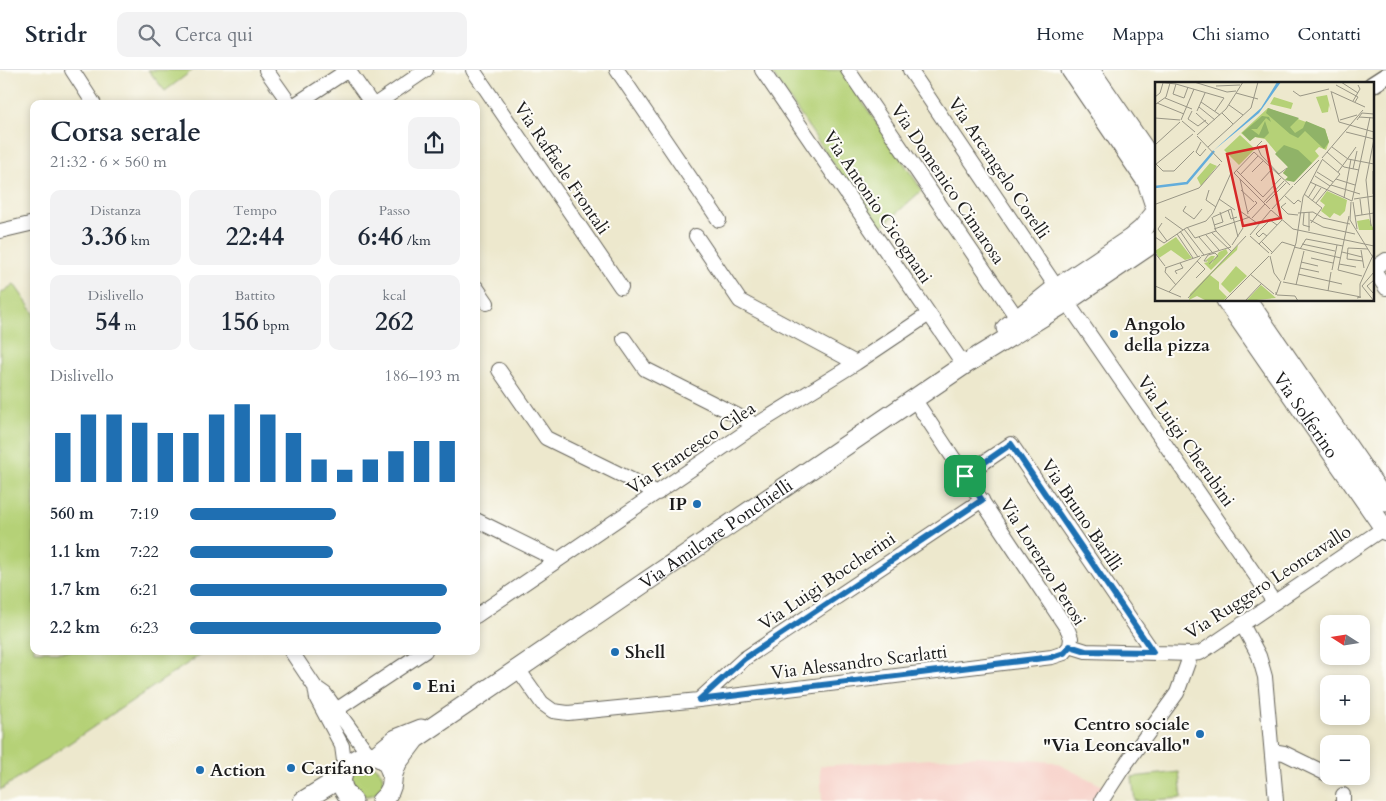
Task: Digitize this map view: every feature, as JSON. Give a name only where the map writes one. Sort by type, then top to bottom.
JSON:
[{"type":"main road","points":[[1071,70],[1147,182],[1155,210]]},
{"type":"main road","points":[[1090,70],[1155,165]]},
{"type":"main road","name":"Via Amilcare Ponchielli","points":[[390,791],[397,763],[415,739],[964,365],[1062,295],[1130,239],[1155,214]]},
{"type":"main road","name":"Via Amilcare Ponchielli","points":[[964,365],[1017,318],[1062,295],[1155,242]]},
{"type":"main road","name":"Via Solferino","points":[[1227,301],[1385,529]]},
{"type":"main road","name":"Via Solferino","points":[[1248,301],[1386,502]]},
{"type":"main road","name":"Via Amilcare Ponchielli","points":[[303,801],[344,772],[355,758],[372,755],[396,739],[418,731],[432,721],[468,703]]},
{"type":"main road","name":"Via Amilcare Ponchielli","points":[[372,755],[387,764],[390,791]]},
{"type":"main road","points":[[344,772],[344,791],[353,801]]},
{"type":"street","points":[[72,70],[91,100]]},
{"type":"street","points":[[266,70],[287,100]]},
{"type":"street","points":[[302,100],[348,70],[369,100]]},
{"type":"street","points":[[382,100],[426,70]]},
{"type":"street","name":"Via Raffaele Frontali","points":[[473,70],[621,287]]},
{"type":"street","points":[[617,70],[719,220]]},
{"type":"street","name":"Via Antonio Cicognani","points":[[762,70],[964,365]]},
{"type":"street","name":"Via Domenico Cimarosa","points":[[848,70],[1017,318]]},
{"type":"street","name":"Via Arcangelo Corelli","points":[[910,70],[1062,295]]},
{"type":"street","points":[[1374,84],[1386,76]]},
{"type":"street","points":[[0,231],[30,224]]},
{"type":"street","points":[[696,236],[740,301],[856,363]]},
{"type":"street","points":[[1374,268],[1386,260]]},
{"type":"street","points":[[1374,270],[1386,288]]},
{"type":"street","points":[[480,293],[487,303]]},
{"type":"street","name":"Via Luigi Cherubini","points":[[1062,295],[1274,602]]},
{"type":"street","name":"Via Francesco Cilea","points":[[480,613],[756,425],[856,363],[928,314]]},
{"type":"street","points":[[624,339],[645,369],[756,425]]},
{"type":"street","points":[[499,370],[546,438],[658,493]]},
{"type":"street","name":"Via Lorenzo Perosi","points":[[914,399],[1068,630],[1071,638],[1070,646]]},
{"type":"street","name":"Via Bruno Barilli","points":[[965,476],[1011,444],[1153,652]]},
{"type":"street","name":"Via Luigi Boccherini","points":[[699,700],[744,659],[982,500]]},
{"type":"street","points":[[480,522],[557,560]]},
{"type":"street","name":"Via Ruggero Leoncavallo","points":[[1102,800],[1177,693],[1191,654],[1210,647],[1274,602],[1385,529]]},
{"type":"street","points":[[1242,624],[1259,656],[1266,677],[1276,801]]},
{"type":"street","points":[[1070,646],[1086,651],[1191,654]]},
{"type":"street","name":"Via Alessandro Scarlatti","points":[[518,669],[542,703],[553,711],[568,713],[699,700],[1052,657],[1064,653],[1070,646]]},
{"type":"street","points":[[294,655],[315,687],[316,699],[372,755]]},
{"type":"street","points":[[332,713],[419,655]]},
{"type":"street","points":[[332,713],[342,746],[344,772]]},
{"type":"street","points":[[1272,751],[1284,753],[1320,771]]},
{"type":"shaded area","points":[[978,756],[1054,762],[1107,788],[1098,801],[822,801],[820,766]]},
{"type":"green space","points":[[148,70],[193,70],[165,91]]},
{"type":"green space","points":[[770,70],[841,70],[922,190],[878,230]]},
{"type":"green space","points":[[14,284],[30,307],[30,655],[200,655],[0,790],[0,294]]},
{"type":"green space","points":[[367,764],[378,769],[383,780],[378,791],[367,796],[356,791],[351,780],[356,769]]},
{"type":"green space","points":[[1179,772],[1182,798],[1135,801],[1132,777]]},
{"type":"place","name":"Angolo della pizza","points":[[1114,334]]},
{"type":"place","name":"IP","points":[[697,504]]},
{"type":"place","name":"Shell","points":[[615,652]]},
{"type":"place","name":"Eni","points":[[417,686]]},
{"type":"place","name":"Centro sociale \"Via Leoncavallo\"","points":[[1200,734]]},
{"type":"place","name":"Carifano","points":[[291,768]]},
{"type":"place","name":"Action","points":[[200,770]]},
{"type":"route","points":[[1011,444],[1153,652],[1086,651],[1070,646],[1064,653],[1052,657],[699,700],[744,659],[982,500],[965,476],[1011,444]]}]
